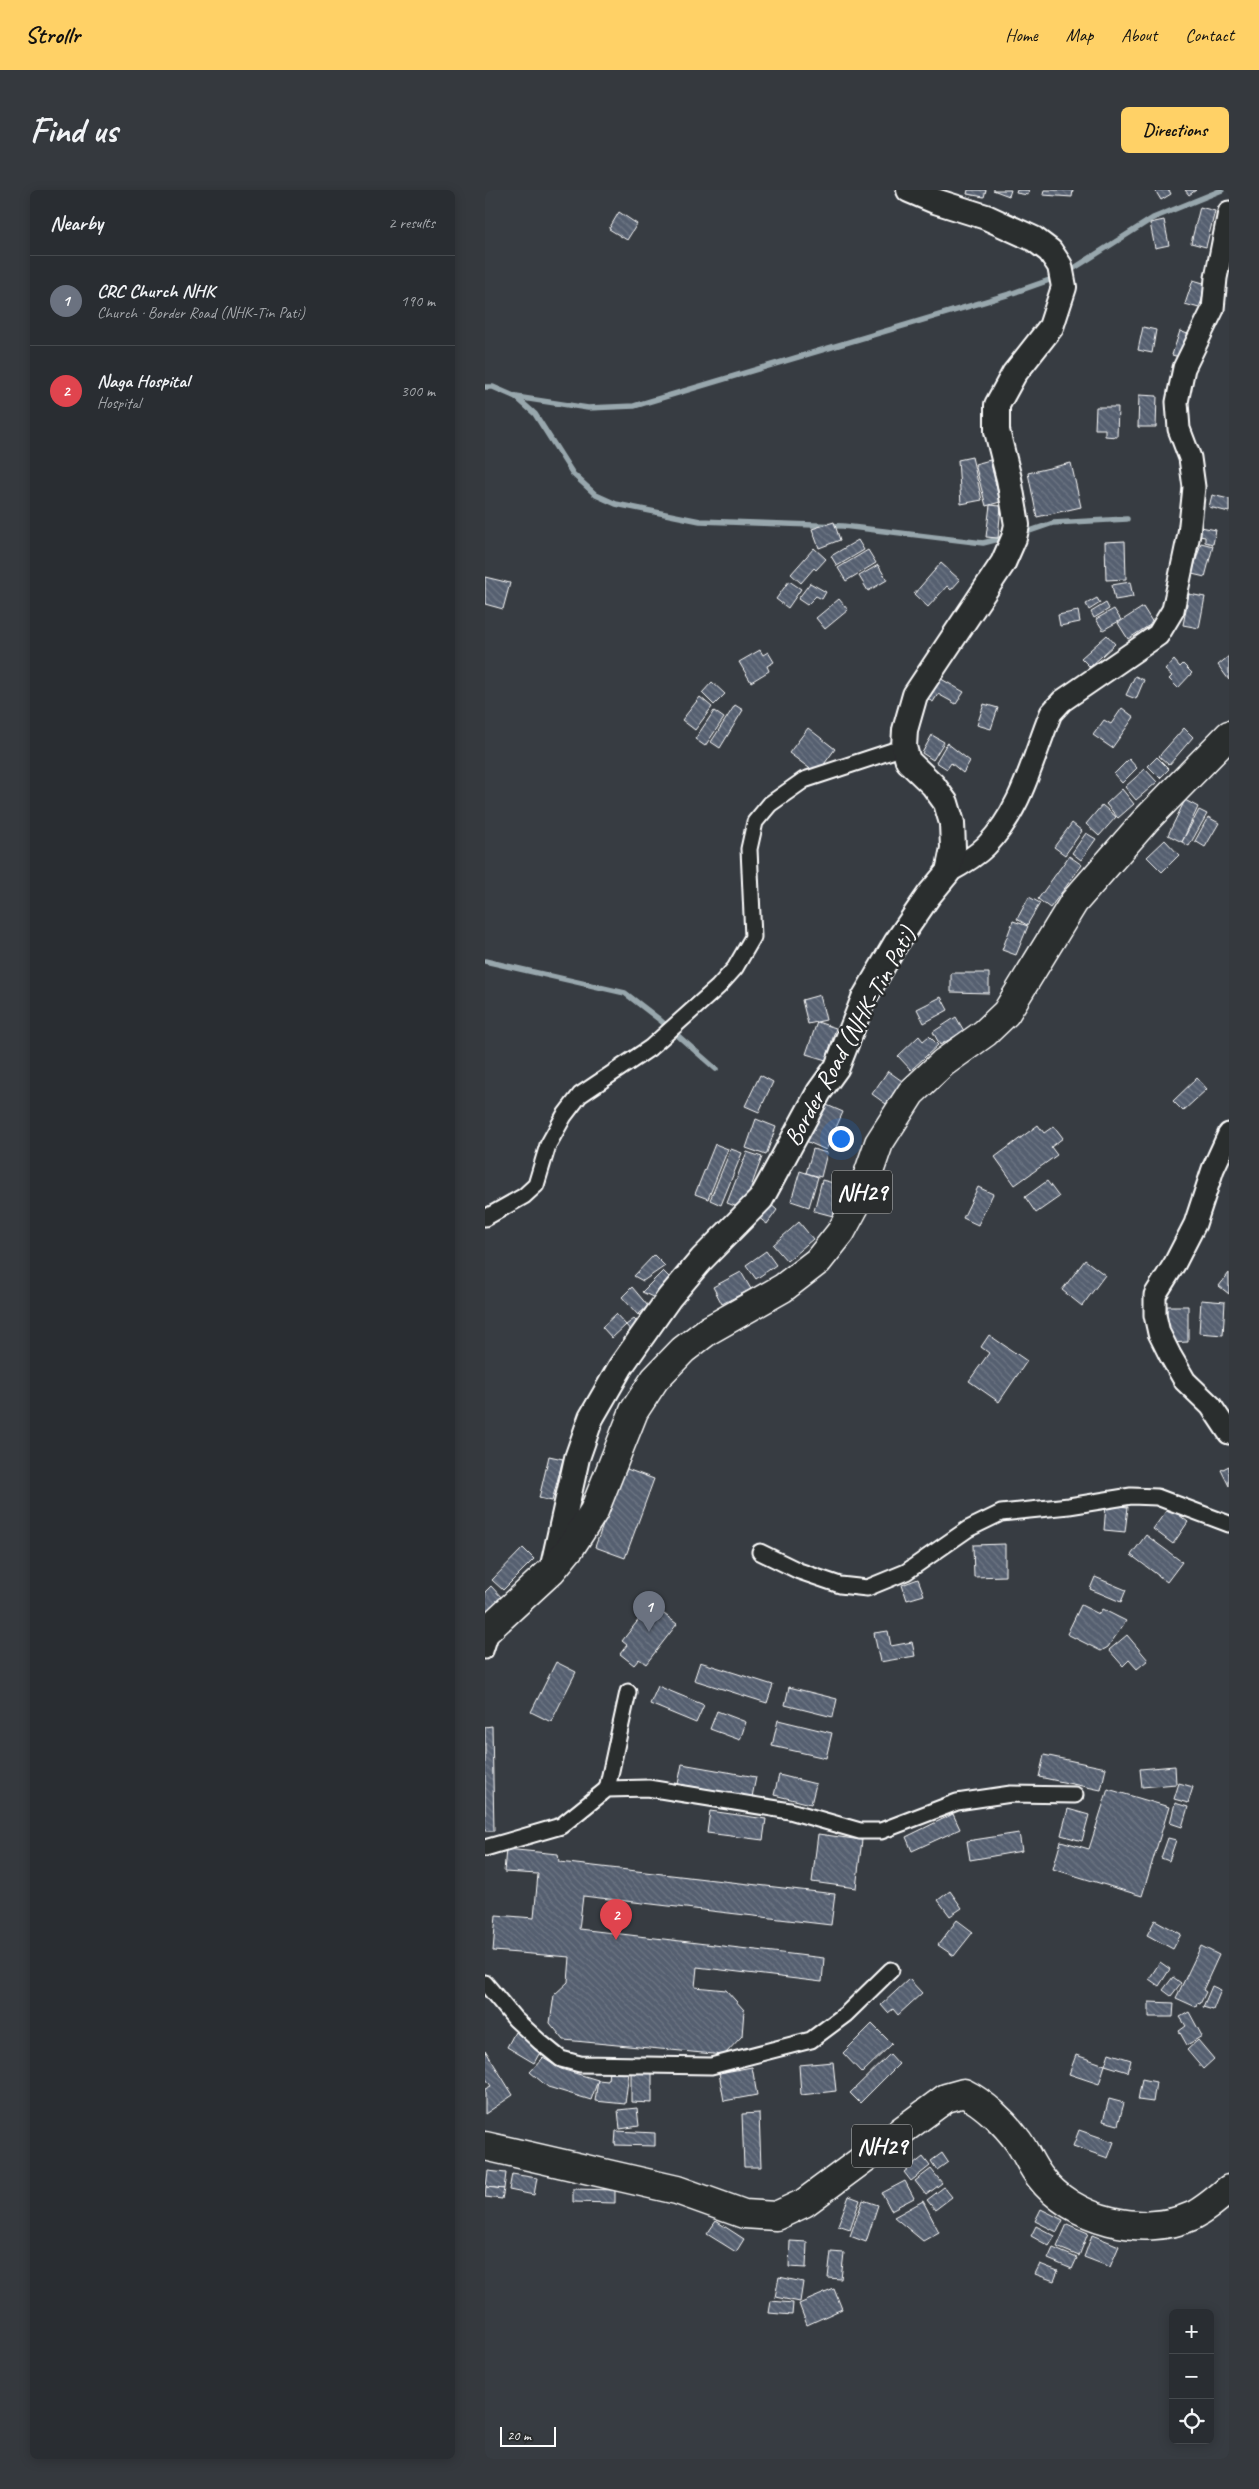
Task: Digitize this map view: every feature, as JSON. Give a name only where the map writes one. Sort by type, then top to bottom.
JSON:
[{"type":"highway","name":"NH29","points":[[490,1627],[552,1570],[569,1548],[593,1511],[634,1411],[655,1379],[683,1350],[709,1330],[783,1288],[818,1261],[841,1232],[861,1195],[879,1143],[911,1093],[943,1063],[985,1033],[1006,1013],[1074,902],[1151,814],[1229,735]]},
{"type":"highway","name":"NH29","points":[[485,2146],[677,2190],[744,2214],[776,2216],[804,2203],[946,2098],[964,2093],[979,2101],[1017,2140],[1041,2178],[1071,2205],[1117,2224],[1160,2226],[1193,2216],[1229,2189]]},
{"type":"main road","points":[[904,747],[905,730],[915,695],[1003,563],[1014,538],[1017,525],[1009,479],[997,431],[997,405],[1014,374],[1051,326],[1064,287],[1060,266],[1050,251],[1034,239],[986,217],[943,204],[909,190]]},
{"type":"main road","name":"Border Road (NHK-Tin Pati)","points":[[552,1570],[577,1458],[591,1418],[621,1366],[669,1298],[702,1259],[761,1199],[819,1092],[837,1067],[864,998],[896,943],[929,895],[948,872],[953,848],[952,822],[946,803],[933,785],[908,761],[904,747]]},
{"type":"street","points":[[948,872],[973,858],[986,846],[1014,811],[1051,713],[1062,701],[1158,636],[1173,610],[1189,534],[1194,487],[1190,458],[1179,429],[1177,402],[1184,368],[1213,309],[1217,269],[1229,212]]},
{"type":"street","points":[[485,1218],[524,1196],[537,1185],[548,1145],[564,1116],[580,1095],[650,1048],[719,988],[735,968],[753,937],[749,850],[755,822],[770,804],[804,780],[904,747]]},
{"type":"street","points":[[1229,1134],[1213,1169],[1195,1224],[1175,1263],[1155,1295],[1155,1315],[1159,1333],[1185,1381],[1211,1406],[1229,1433]]},
{"type":"street","points":[[760,1552],[799,1571],[840,1585],[867,1588],[906,1572],[968,1529],[1001,1513],[1069,1506],[1131,1496],[1157,1496],[1229,1524]]},
{"type":"street","points":[[485,1651],[490,1627]]},
{"type":"street","points":[[607,1789],[628,1692]]},
{"type":"street","points":[[485,1848],[561,1826],[607,1789],[648,1788],[790,1811],[860,1831],[881,1832],[957,1802],[1011,1794],[1075,1795]]},
{"type":"street","points":[[485,1983],[515,2019],[561,2059],[580,2064],[711,2066],[741,2060],[811,2040],[846,2014],[891,1970]]},
{"type":"building","points":[[968,190],[986,190],[984,197],[967,194]]},
{"type":"building","points":[[993,190],[1011,190],[1009,196]]},
{"type":"building","points":[[1017,190],[1029,190],[1028,195],[1016,193]]},
{"type":"building","points":[[1044,190],[1073,190],[1072,197],[1043,195]]},
{"type":"building","points":[[1155,190],[1169,190],[1171,194],[1161,200]]},
{"type":"building","points":[[1185,190],[1196,190],[1189,195]]},
{"type":"building","points":[[1200,207],[1215,211],[1206,247],[1191,243]]},
{"type":"building","points":[[619,212],[637,224],[627,240],[609,229]]},
{"type":"building","points":[[1164,220],[1169,245],[1155,248],[1150,223]]},
{"type":"building","points":[[1193,280],[1207,284],[1199,308],[1185,304]]},
{"type":"building","points":[[1143,327],[1156,330],[1152,353],[1138,350]]},
{"type":"building","points":[[1180,331],[1190,335],[1183,358],[1172,355]]},
{"type":"building","points":[[1139,395],[1157,396],[1156,427],[1138,427]]},
{"type":"building","points":[[1096,407],[1118,407],[1117,437],[1105,436],[1105,429],[1095,429]]},
{"type":"building","points":[[972,457],[982,500],[961,504],[958,460]]},
{"type":"building","points":[[990,460],[1000,502],[986,506],[975,464]]},
{"type":"building","points":[[1071,463],[1081,507],[1037,517],[1028,473]]},
{"type":"building","points":[[1212,495],[1229,499],[1229,512],[1209,507]]},
{"type":"building","points":[[990,505],[1001,506],[998,538],[986,537]]},
{"type":"building","points":[[834,522],[840,540],[819,548],[812,529]]},
{"type":"building","points":[[1196,526],[1216,530],[1213,544],[1205,542],[1205,537],[1194,535]]},
{"type":"building","points":[[858,540],[864,550],[837,566],[831,556]]},
{"type":"building","points":[[1125,541],[1126,579],[1106,580],[1105,542]]},
{"type":"building","points":[[1201,543],[1213,546],[1205,577],[1192,574]]},
{"type":"building","points":[[814,548],[826,559],[816,570],[814,568],[801,583],[791,574]]},
{"type":"building","points":[[868,550],[876,563],[846,581],[838,568]]},
{"type":"building","points":[[941,563],[960,580],[951,590],[947,586],[928,607],[914,594]]},
{"type":"building","points":[[878,565],[887,580],[868,591],[859,576]]},
{"type":"building","points":[[485,577],[510,583],[503,609],[485,604]]},
{"type":"building","points":[[789,581],[801,589],[788,608],[776,599]]},
{"type":"building","points":[[1130,582],[1133,597],[1115,600],[1112,585]]},
{"type":"building","points":[[810,583],[826,592],[822,599],[816,596],[807,605],[798,599]]},
{"type":"building","points":[[1189,594],[1205,597],[1199,628],[1183,625]]},
{"type":"building","points":[[1097,598],[1100,603],[1089,610],[1086,604]]},
{"type":"building","points":[[839,599],[848,610],[825,629],[816,618]]},
{"type":"building","points":[[1106,603],[1109,609],[1094,618],[1091,612]]},
{"type":"building","points":[[1143,607],[1153,623],[1128,639],[1118,623]]},
{"type":"building","points":[[1114,609],[1121,620],[1103,630],[1096,619]]},
{"type":"building","points":[[1078,611],[1080,622],[1060,626],[1058,615]]},
{"type":"building","points":[[1107,635],[1115,644],[1090,667],[1081,658]]},
{"type":"building","points":[[760,650],[763,655],[768,652],[774,662],[767,666],[769,671],[751,682],[739,662]]},
{"type":"building","points":[[1229,656],[1229,680],[1218,665]]},
{"type":"building","points":[[1174,660],[1180,667],[1183,664],[1192,673],[1178,688],[1169,679],[1172,676],[1165,670]]},
{"type":"building","points":[[936,676],[964,692],[956,704],[938,694],[933,702],[924,697]]},
{"type":"building","points":[[1135,676],[1144,680],[1136,699],[1126,695]]},
{"type":"building","points":[[712,682],[725,694],[714,705],[702,693]]},
{"type":"building","points":[[700,697],[712,707],[695,730],[682,720]]},
{"type":"building","points":[[984,704],[998,708],[991,729],[977,725]]},
{"type":"building","points":[[735,705],[743,710],[720,748],[711,742]]},
{"type":"building","points":[[1122,708],[1134,717],[1112,748],[1093,735],[1104,720],[1111,724]]},
{"type":"building","points":[[714,711],[724,718],[705,746],[695,739]]},
{"type":"building","points":[[808,728],[835,749],[817,774],[789,753]]},
{"type":"building","points":[[1184,728],[1193,737],[1169,765],[1159,756]]},
{"type":"building","points":[[932,735],[944,742],[933,760],[922,753]]},
{"type":"building","points":[[947,743],[970,761],[963,773],[951,763],[947,769],[936,762]]},
{"type":"building","points":[[1157,757],[1169,769],[1160,778],[1148,766]]},
{"type":"building","points":[[1129,759],[1137,768],[1122,783],[1114,774]]},
{"type":"building","points":[[1145,769],[1157,782],[1136,800],[1125,787]]},
{"type":"building","points":[[1122,789],[1134,804],[1118,818],[1106,804]]},
{"type":"building","points":[[1185,800],[1198,807],[1182,842],[1168,835]]},
{"type":"building","points":[[1102,805],[1116,817],[1099,836],[1086,824]]},
{"type":"building","points":[[1199,810],[1207,814],[1189,846],[1182,842]]},
{"type":"building","points":[[1208,817],[1219,823],[1205,847],[1195,841]]},
{"type":"building","points":[[1072,823],[1082,831],[1065,855],[1054,847]]},
{"type":"building","points":[[1086,833],[1096,839],[1081,860],[1072,853]]},
{"type":"building","points":[[1165,840],[1179,855],[1162,872],[1147,857]]},
{"type":"building","points":[[1069,856],[1082,865],[1050,908],[1038,899]]},
{"type":"building","points":[[1029,897],[1040,903],[1027,925],[1017,919]]},
{"type":"building","points":[[1013,921],[1028,926],[1016,955],[1002,950]]},
{"type":"building","points":[[951,973],[989,973],[989,993],[951,992]]},
{"type":"building","points":[[820,995],[826,1020],[808,1024],[802,1000]]},
{"type":"building","points":[[941,997],[948,1010],[924,1023],[917,1009]]},
{"type":"building","points":[[956,1017],[964,1031],[940,1045],[933,1032]]},
{"type":"building","points":[[817,1022],[836,1028],[826,1060],[806,1054]]},
{"type":"building","points":[[919,1036],[923,1041],[929,1036],[938,1045],[911,1070],[898,1056]]},
{"type":"building","points":[[888,1071],[902,1081],[886,1104],[872,1094]]},
{"type":"building","points":[[760,1075],[773,1082],[759,1112],[745,1106]]},
{"type":"building","points":[[1197,1078],[1207,1089],[1183,1111],[1173,1101]]},
{"type":"building","points":[[822,1103],[843,1112],[826,1150],[806,1141]]},
{"type":"building","points":[[756,1119],[776,1127],[766,1155],[746,1148]]},
{"type":"building","points":[[1038,1125],[1044,1133],[1054,1126],[1063,1138],[1051,1147],[1057,1155],[1015,1185],[995,1157]]},
{"type":"building","points":[[715,1144],[728,1149],[708,1199],[695,1194]]},
{"type":"building","points":[[731,1149],[742,1153],[721,1205],[710,1200]]},
{"type":"building","points":[[813,1149],[827,1153],[821,1177],[806,1173]]},
{"type":"building","points":[[747,1152],[762,1157],[743,1209],[727,1203]]},
{"type":"building","points":[[800,1171],[818,1177],[809,1207],[791,1201]]},
{"type":"building","points":[[822,1180],[841,1185],[833,1216],[814,1211]]},
{"type":"building","points":[[1047,1181],[1059,1197],[1036,1213],[1025,1197]]},
{"type":"building","points":[[978,1187],[993,1194],[978,1225],[963,1218]]},
{"type":"building","points":[[769,1203],[777,1210],[767,1224],[758,1217]]},
{"type":"building","points":[[799,1222],[813,1239],[787,1261],[773,1245]]},
{"type":"building","points":[[766,1251],[776,1265],[756,1279],[746,1265]]},
{"type":"building","points":[[654,1255],[665,1266],[643,1281],[634,1276]]},
{"type":"building","points":[[1085,1260],[1105,1275],[1082,1306],[1062,1290]]},
{"type":"building","points":[[663,1271],[673,1281],[655,1298],[642,1292]]},
{"type":"building","points":[[741,1272],[751,1289],[722,1304],[713,1287]]},
{"type":"building","points":[[1229,1273],[1229,1294],[1219,1286]]},
{"type":"building","points":[[632,1287],[648,1306],[638,1315],[622,1297]]},
{"type":"building","points":[[1201,1300],[1225,1302],[1223,1335],[1199,1333]]},
{"type":"building","points":[[1167,1306],[1188,1306],[1188,1342],[1167,1343]]},
{"type":"building","points":[[616,1314],[626,1325],[612,1338],[602,1327]]},
{"type":"building","points":[[634,1319],[640,1325],[632,1332],[626,1325]]},
{"type":"building","points":[[989,1335],[1027,1361],[999,1402],[969,1381],[989,1353],[981,1347]]},
{"type":"building","points":[[549,1456],[563,1459],[552,1501],[539,1498]]},
{"type":"building","points":[[1229,1466],[1229,1486],[1221,1470]]},
{"type":"building","points":[[624,1468],[654,1479],[625,1558],[595,1547]]},
{"type":"building","points":[[1106,1505],[1128,1507],[1125,1532],[1104,1530]]},
{"type":"building","points":[[1169,1507],[1188,1522],[1173,1544],[1153,1529]]},
{"type":"building","points":[[1146,1535],[1182,1562],[1167,1582],[1131,1555]]},
{"type":"building","points":[[1005,1544],[1005,1576],[974,1577],[973,1545]]},
{"type":"building","points":[[523,1548],[534,1559],[503,1590],[492,1580]]},
{"type":"building","points":[[1095,1577],[1126,1590],[1121,1602],[1090,1589]]},
{"type":"building","points":[[918,1579],[924,1595],[907,1600],[902,1585]]},
{"type":"building","points":[[491,1586],[503,1599],[485,1616],[485,1592]]},
{"type":"building","points":[[651,1604],[677,1624],[646,1664],[639,1659],[634,1665],[620,1654],[627,1645],[622,1641]]},
{"type":"building","points":[[1081,1605],[1099,1614],[1102,1609],[1126,1621],[1108,1647],[1101,1651],[1067,1634]]},
{"type":"building","points":[[888,1631],[891,1646],[912,1642],[915,1656],[880,1662],[874,1633]]},
{"type":"building","points":[[1127,1635],[1148,1660],[1137,1669],[1129,1660],[1123,1666],[1109,1650]]},
{"type":"building","points":[[556,1662],[576,1672],[551,1722],[531,1712]]},
{"type":"building","points":[[700,1662],[773,1685],[767,1703],[694,1680]]},
{"type":"building","points":[[658,1686],[704,1705],[696,1723],[650,1704]]},
{"type":"building","points":[[789,1687],[837,1699],[833,1717],[785,1705]]},
{"type":"building","points":[[717,1711],[746,1722],[740,1740],[710,1729]]},
{"type":"building","points":[[778,1720],[832,1733],[826,1758],[772,1746]]},
{"type":"building","points":[[492,1726],[494,1831],[485,1831],[485,1727]]},
{"type":"building","points":[[1044,1755],[1106,1768],[1101,1790],[1039,1777]]},
{"type":"building","points":[[682,1764],[756,1777],[752,1797],[678,1784]]},
{"type":"building","points":[[1175,1766],[1176,1784],[1142,1787],[1140,1769]]},
{"type":"building","points":[[779,1775],[816,1784],[811,1804],[774,1795]]},
{"type":"building","points":[[1179,1783],[1193,1787],[1188,1803],[1174,1799]]},
{"type":"building","points":[[1108,1789],[1169,1807],[1142,1896],[1053,1869],[1061,1841],[1089,1849]]},
{"type":"building","points":[[1175,1803],[1188,1807],[1182,1827],[1170,1823]]},
{"type":"building","points":[[1068,1809],[1089,1815],[1082,1841],[1061,1835]]},
{"type":"building","points":[[710,1811],[766,1819],[763,1840],[707,1833]]},
{"type":"building","points":[[953,1814],[960,1829],[912,1851],[906,1837]]},
{"type":"building","points":[[1019,1833],[1022,1851],[970,1860],[967,1841]]},
{"type":"building","points":[[818,1834],[862,1840],[856,1888],[812,1882]]},
{"type":"building","points":[[1168,1838],[1176,1840],[1169,1861],[1161,1858]]},
{"type":"building","points":[[506,1849],[558,1854],[559,1862],[835,1894],[831,1925],[583,1896],[579,1929],[824,1958],[822,1982],[697,1967],[695,1987],[726,1990],[744,2010],[742,2036],[724,2055],[564,2040],[550,2023],[554,1995],[568,1982],[570,1957],[493,1951],[496,1915],[534,1918],[538,1874],[504,1872]]},
{"type":"building","points":[[950,1891],[962,1908],[950,1916],[938,1900]]},
{"type":"building","points":[[957,1920],[973,1932],[954,1956],[938,1945]]},
{"type":"building","points":[[1155,1920],[1181,1934],[1173,1949],[1147,1935]]},
{"type":"building","points":[[1201,1946],[1219,1955],[1203,1990],[1206,1992],[1200,2004],[1197,2003],[1196,2007],[1176,1998]]},
{"type":"building","points":[[1160,1962],[1170,1969],[1159,1986],[1149,1979]]},
{"type":"building","points":[[1173,1977],[1181,1983],[1171,1996],[1163,1990]]},
{"type":"building","points":[[909,1979],[922,1993],[898,2015],[893,2009],[888,2013],[881,2005]]},
{"type":"building","points":[[1212,1986],[1221,1990],[1213,2010],[1203,2007]]},
{"type":"building","points":[[1149,2002],[1174,2003],[1173,2017],[1149,2017]]},
{"type":"building","points":[[1189,2012],[1202,2036],[1187,2045],[1179,2031],[1186,2026],[1180,2017]]},
{"type":"building","points":[[872,2024],[892,2044],[862,2073],[843,2053]]},
{"type":"building","points":[[515,2032],[543,2047],[534,2063],[507,2047]]},
{"type":"building","points":[[1198,2040],[1214,2059],[1203,2069],[1187,2050]]},
{"type":"building","points":[[485,2050],[513,2095],[485,2114],[485,2089],[491,2086],[485,2077]]},
{"type":"building","points":[[1109,2053],[1131,2060],[1128,2072],[1105,2065]]},
{"type":"building","points":[[890,2054],[899,2064],[860,2103],[850,2093]]},
{"type":"building","points":[[1076,2055],[1105,2065],[1099,2084],[1069,2074]]},
{"type":"building","points":[[543,2058],[561,2069],[598,2080],[591,2100],[548,2087],[530,2072]]},
{"type":"building","points":[[833,2062],[836,2091],[801,2095],[799,2065]]},
{"type":"building","points":[[752,2067],[757,2095],[724,2101],[719,2073]]},
{"type":"building","points":[[609,2070],[629,2072],[625,2104],[595,2101],[598,2080],[608,2081]]},
{"type":"building","points":[[631,2072],[652,2073],[652,2103],[631,2102]]},
{"type":"building","points":[[1142,2079],[1156,2082],[1153,2102],[1138,2100]]},
{"type":"building","points":[[1109,2099],[1124,2103],[1118,2125],[1103,2121]]},
{"type":"building","points":[[637,2108],[639,2126],[620,2129],[618,2110]]},
{"type":"building","points":[[759,2113],[761,2167],[744,2167],[742,2114]]},
{"type":"building","points":[[1079,2130],[1114,2142],[1108,2158],[1073,2146]]},
{"type":"building","points":[[616,2131],[655,2133],[655,2146],[615,2145]]},
{"type":"building","points":[[909,2152],[914,2159],[905,2165],[900,2158]]},
{"type":"building","points":[[942,2153],[948,2162],[937,2170],[931,2161]]},
{"type":"building","points":[[923,2157],[930,2166],[911,2181],[904,2172]]},
{"type":"building","points":[[931,2169],[942,2183],[926,2195],[915,2181]]},
{"type":"building","points":[[488,2171],[506,2173],[504,2189],[486,2187]]},
{"type":"building","points":[[512,2174],[537,2178],[534,2195],[509,2190]]},
{"type":"building","points":[[905,2181],[914,2198],[891,2210],[882,2193]]},
{"type":"building","points":[[486,2187],[504,2189],[502,2199],[485,2197]]},
{"type":"building","points":[[944,2187],[952,2197],[935,2210],[927,2200]]},
{"type":"building","points":[[573,2189],[615,2190],[615,2203],[573,2202]]},
{"type":"building","points":[[849,2196],[860,2200],[850,2229],[838,2225]]},
{"type":"building","points":[[863,2200],[878,2205],[866,2242],[850,2236]]},
{"type":"building","points":[[923,2201],[939,2232],[923,2241],[894,2217]]},
{"type":"building","points":[[1041,2209],[1063,2220],[1057,2232],[1035,2221]]},
{"type":"building","points":[[716,2221],[744,2239],[736,2252],[707,2234]]},
{"type":"building","points":[[1067,2224],[1088,2233],[1079,2256],[1057,2247]]},
{"type":"building","points":[[1036,2226],[1055,2236],[1049,2246],[1031,2236]]},
{"type":"building","points":[[1092,2235],[1119,2246],[1110,2267],[1084,2257]]},
{"type":"building","points":[[790,2241],[807,2242],[806,2268],[789,2267]]},
{"type":"building","points":[[1053,2248],[1077,2258],[1072,2269],[1048,2259]]},
{"type":"building","points":[[831,2252],[844,2253],[841,2279],[828,2278]]},
{"type":"building","points":[[1040,2264],[1058,2271],[1054,2281],[1035,2274]]},
{"type":"building","points":[[779,2277],[803,2282],[800,2302],[775,2297]]},
{"type":"building","points":[[834,2289],[842,2309],[807,2325],[799,2304]]},
{"type":"building","points":[[771,2301],[793,2303],[792,2315],[769,2313]]},
{"type":"waterway","points":[[1068,272],[1153,218],[1222,190]]},
{"type":"waterway","points":[[516,397],[588,408],[634,406],[1010,294],[1058,277]]},
{"type":"waterway","points":[[485,387],[493,387],[516,397],[535,414],[573,474],[596,495],[616,504],[700,521],[843,526],[983,543],[1007,537]]},
{"type":"waterway","points":[[1021,534],[1053,523],[1127,519]]},
{"type":"waterway","points":[[485,961],[625,993],[660,1020],[716,1069]]},
{"type":"place","name":"CRC Church NHK","points":[[649,1632]]},
{"type":"place","name":"Naga Hospital","points":[[616,1940]]}]
